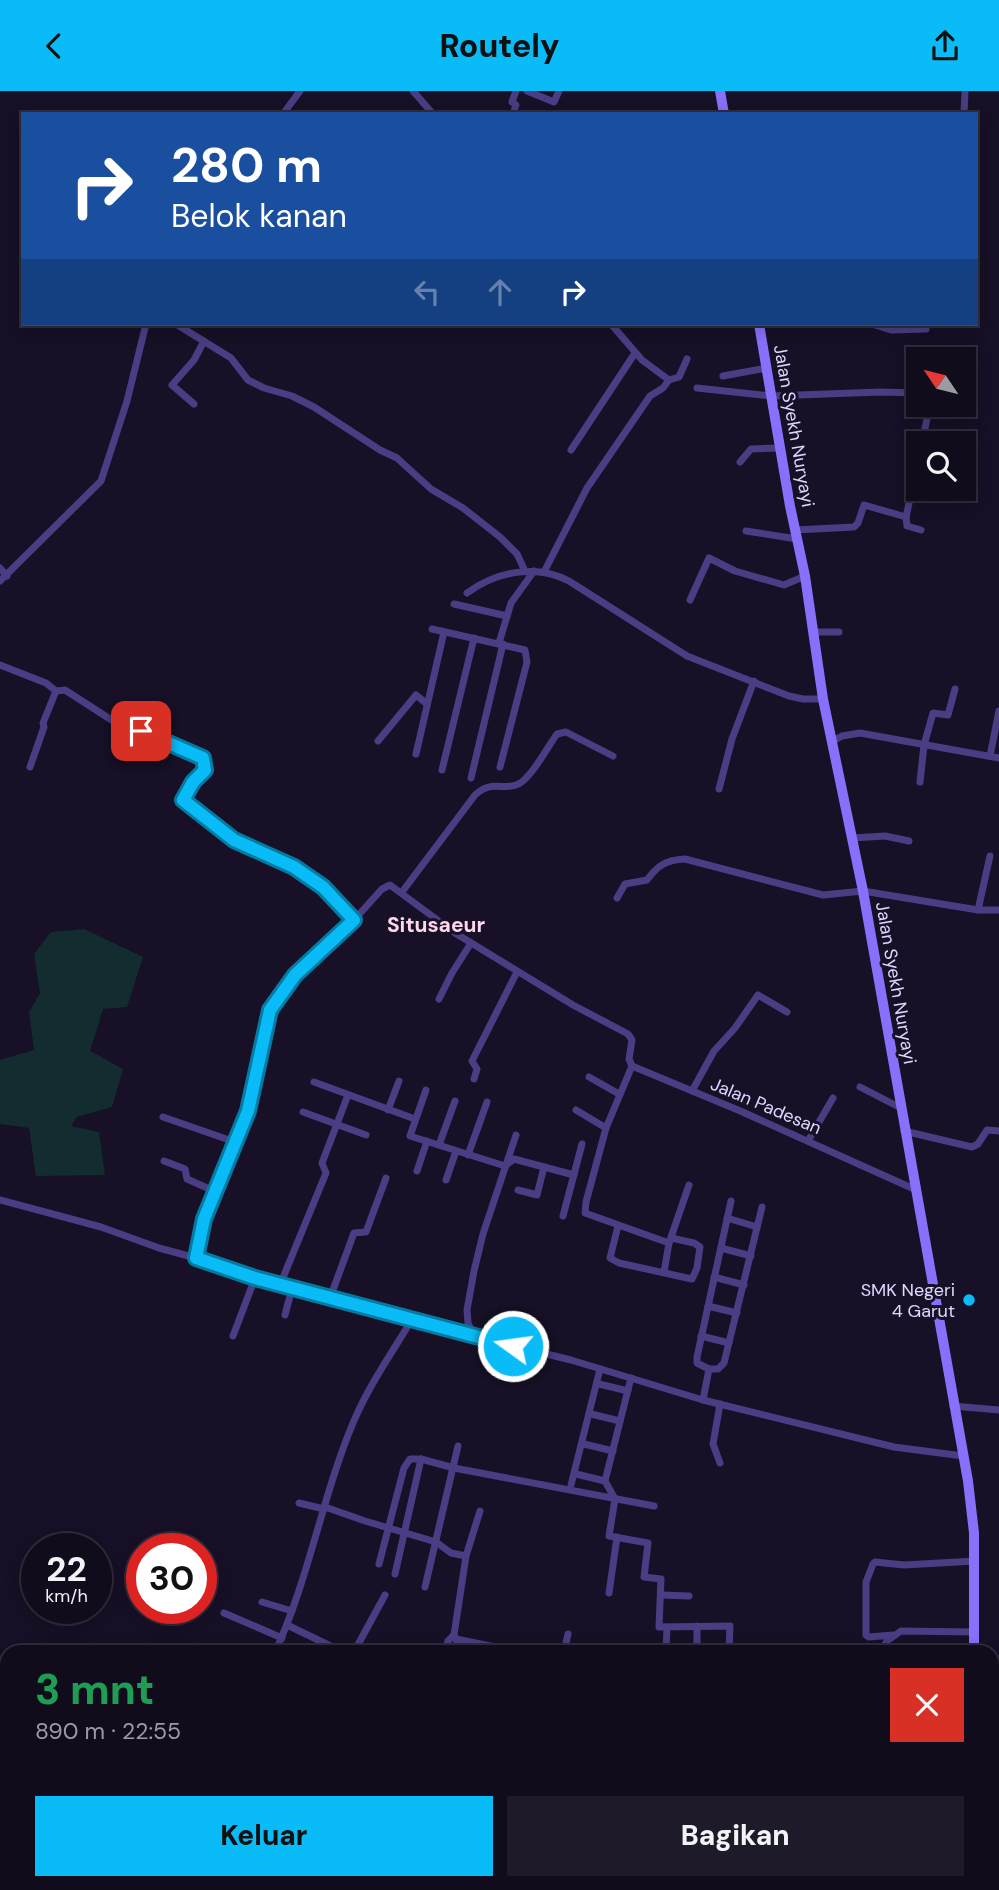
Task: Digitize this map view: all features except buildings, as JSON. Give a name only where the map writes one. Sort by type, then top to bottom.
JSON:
[{"type":"main road","points":[[720,91],[724,112]]},
{"type":"main road","name":"Jalan Syekh Nuryayi","points":[[759,326],[805,576],[823,699],[863,891],[899,1107],[963,1456],[972,1515],[975,1561],[974,1645]]},
{"type":"street","points":[[284,112],[300,91]]},
{"type":"street","points":[[413,91],[431,112]]},
{"type":"street","points":[[514,112],[516,105],[512,102],[516,91]]},
{"type":"street","points":[[527,91],[554,102],[559,91]]},
{"type":"street","points":[[964,112],[965,91]]},
{"type":"street","points":[[3,578],[101,481],[127,401],[146,326]]},
{"type":"street","points":[[179,326],[235,361],[248,380],[314,407],[397,458],[431,489],[463,508],[500,537],[517,554],[525,571]]},
{"type":"street","points":[[613,326],[635,353],[669,380]]},
{"type":"street","points":[[878,326],[891,330],[926,329]]},
{"type":"street","points":[[194,404],[172,385],[194,360],[204,341]]},
{"type":"street","points":[[570,450],[635,353]]},
{"type":"street","points":[[544,572],[587,488],[650,395],[663,389],[669,380],[679,377],[687,359]]},
{"type":"street","points":[[723,376],[767,368]]},
{"type":"street","points":[[734,374],[735,392]]},
{"type":"street","points":[[696,388],[772,396],[906,392]]},
{"type":"street","points":[[740,462],[751,449],[780,448]]},
{"type":"street","points":[[909,501],[906,517],[908,526],[921,530]]},
{"type":"street","points":[[747,531],[796,534],[854,527],[864,505],[906,517]]},
{"type":"street","points":[[690,600],[709,558],[735,571],[784,585],[805,576]]},
{"type":"street","points":[[0,568],[3,578]]},
{"type":"street","points":[[467,593],[480,583],[494,578],[525,571],[544,572],[569,581],[687,656],[796,698],[823,699]]},
{"type":"street","points":[[471,778],[507,616],[511,603],[534,571]]},
{"type":"street","points":[[454,604],[507,616]]},
{"type":"street","points":[[432,629],[525,650],[527,662],[500,767]]},
{"type":"street","points":[[416,754],[444,632]]},
{"type":"street","points":[[814,632],[839,632]]},
{"type":"street","points":[[442,771],[474,638]]},
{"type":"street","points":[[0,665],[46,683],[55,691],[65,690],[127,730],[144,731],[203,758],[205,770],[193,782],[183,800],[234,840],[294,867],[323,887],[354,920]]},
{"type":"street","points":[[719,789],[732,739],[754,681]]},
{"type":"street","points":[[920,782],[924,745],[933,713],[948,715],[955,689]]},
{"type":"street","points":[[30,767],[55,691]]},
{"type":"street","points":[[378,741],[416,695],[427,704]]},
{"type":"street","points":[[990,756],[999,711]]},
{"type":"street","points":[[402,893],[475,795],[486,787],[514,786],[523,781],[559,732],[566,732],[613,756]]},
{"type":"street","points":[[833,741],[842,736],[860,733],[999,758]]},
{"type":"street","points":[[852,838],[885,836],[909,841]]},
{"type":"street","points":[[978,910],[990,856]]},
{"type":"street","points":[[617,898],[625,884],[647,880],[659,865],[669,860],[685,859],[823,895],[863,891],[978,910],[999,909]]},
{"type":"street","points":[[196,1258],[204,1219],[248,1111],[267,1015],[273,1003],[295,975],[385,887],[394,887],[471,943],[631,1037],[629,1061],[632,1066],[606,1128],[584,1209],[587,1215],[618,1226],[670,1240],[694,1243],[701,1249],[692,1279],[619,1263],[610,1258],[618,1226]]},
{"type":"street","points":[[439,999],[471,943]]},
{"type":"street","points":[[474,1079],[477,1069],[472,1061],[517,972]]},
{"type":"street","points":[[692,1091],[714,1051],[735,1028],[758,995],[787,1012]]},
{"type":"street","name":"Jalan Padesan","points":[[632,1066],[914,1189]]},
{"type":"street","points":[[589,1077],[619,1094]]},
{"type":"street","points":[[388,1110],[399,1081]]},
{"type":"street","points":[[314,1082],[415,1119]]},
{"type":"street","points":[[860,1087],[899,1107]]},
{"type":"street","points":[[426,1090],[410,1136],[505,1167]]},
{"type":"street","points":[[280,1285],[326,1173],[322,1163],[348,1095]]},
{"type":"street","points":[[808,1141],[833,1098]]},
{"type":"street","points":[[439,1145],[455,1101]]},
{"type":"street","points":[[468,1155],[487,1102]]},
{"type":"street","points":[[576,1111],[606,1128]]},
{"type":"street","points":[[303,1112],[366,1135]]},
{"type":"street","points":[[163,1117],[235,1142]]},
{"type":"street","points":[[904,1131],[972,1147],[978,1144],[987,1130],[999,1131]]},
{"type":"street","points":[[474,1337],[468,1323],[467,1310],[474,1271],[483,1234],[516,1135]]},
{"type":"street","points":[[417,1171],[427,1141]]},
{"type":"street","points":[[563,1216],[582,1144]]},
{"type":"street","points":[[446,1181],[456,1151]]},
{"type":"street","points":[[505,1167],[514,1159],[574,1175]]},
{"type":"street","points":[[164,1161],[185,1169],[187,1179],[214,1191]]},
{"type":"street","points":[[518,1190],[537,1195],[544,1167]]},
{"type":"street","points":[[330,1298],[354,1233],[366,1232],[386,1178]]},
{"type":"street","points":[[664,1272],[670,1240],[689,1185]]},
{"type":"street","points":[[0,1200],[101,1227],[255,1278],[600,1369],[703,1400],[894,1447],[963,1456]]},
{"type":"street","points":[[731,1201],[697,1363],[709,1369],[722,1367],[762,1207]]},
{"type":"street","points":[[727,1218],[757,1227]]},
{"type":"street","points":[[721,1248],[751,1256]]},
{"type":"street","points":[[714,1277],[744,1285]]},
{"type":"street","points":[[233,1336],[255,1278]]},
{"type":"street","points":[[285,1315],[292,1288]]},
{"type":"street","points":[[708,1306],[737,1313]]},
{"type":"street","points":[[278,1645],[360,1407],[411,1321]]},
{"type":"street","points":[[701,1336],[729,1343]]},
{"type":"street","points":[[571,1485],[600,1369]]},
{"type":"street","points":[[703,1400],[709,1369]]},
{"type":"street","points":[[631,1378],[605,1481],[615,1499],[609,1536],[648,1543],[644,1577],[661,1579],[659,1627],[730,1626],[730,1645]]},
{"type":"street","points":[[599,1384],[628,1391]]},
{"type":"street","points":[[720,1404],[713,1442],[720,1463]]},
{"type":"street","points":[[953,1406],[999,1410]]},
{"type":"street","points":[[591,1414],[620,1421]]},
{"type":"street","points":[[583,1444],[613,1451]]},
{"type":"street","points":[[425,1587],[458,1446]]},
{"type":"street","points":[[379,1564],[407,1462],[413,1458],[654,1506]]},
{"type":"street","points":[[395,1574],[421,1459]]},
{"type":"street","points":[[576,1474],[605,1481]]},
{"type":"street","points":[[299,1503],[436,1542],[451,1553],[466,1556]]},
{"type":"street","points":[[456,1645],[466,1556],[480,1511]]},
{"type":"street","points":[[609,1593],[617,1537]]},
{"type":"street","points":[[894,1635],[866,1635],[866,1582],[875,1562],[904,1565],[975,1561]]},
{"type":"street","points":[[358,1645],[385,1595]]},
{"type":"street","points":[[660,1595],[690,1596]]},
{"type":"street","points":[[262,1602],[292,1611]]},
{"type":"street","points":[[224,1613],[282,1638]]},
{"type":"street","points":[[287,1625],[328,1645]]},
{"type":"street","points":[[697,1626],[697,1645]]},
{"type":"street","points":[[666,1645],[667,1627]]},
{"type":"street","points":[[885,1645],[901,1631],[974,1632]]},
{"type":"street","points":[[566,1645],[568,1634]]},
{"type":"street","points":[[446,1645],[447,1641],[455,1637],[487,1645]]},
{"type":"green space","points":[[84,929],[143,957],[127,1007],[103,1009],[90,1051],[123,1069],[112,1107],[77,1117],[71,1126],[99,1132],[105,1175],[36,1176],[29,1128],[0,1124],[0,1060],[34,1050],[29,1012],[40,993],[34,954],[51,932]]},
{"type":"place","name":"SMK Negeri 4 Garut","points":[[969,1300]]},
{"type":"district","name":"Situsaeur","points":[[436,925]]},
{"type":"route","points":[[141,731],[203,758],[205,770],[193,782],[183,800],[234,840],[294,867],[323,887],[354,920],[295,975],[267,1015],[248,1111],[210,1202],[199,1236],[196,1258],[255,1278],[513,1346]]}]
